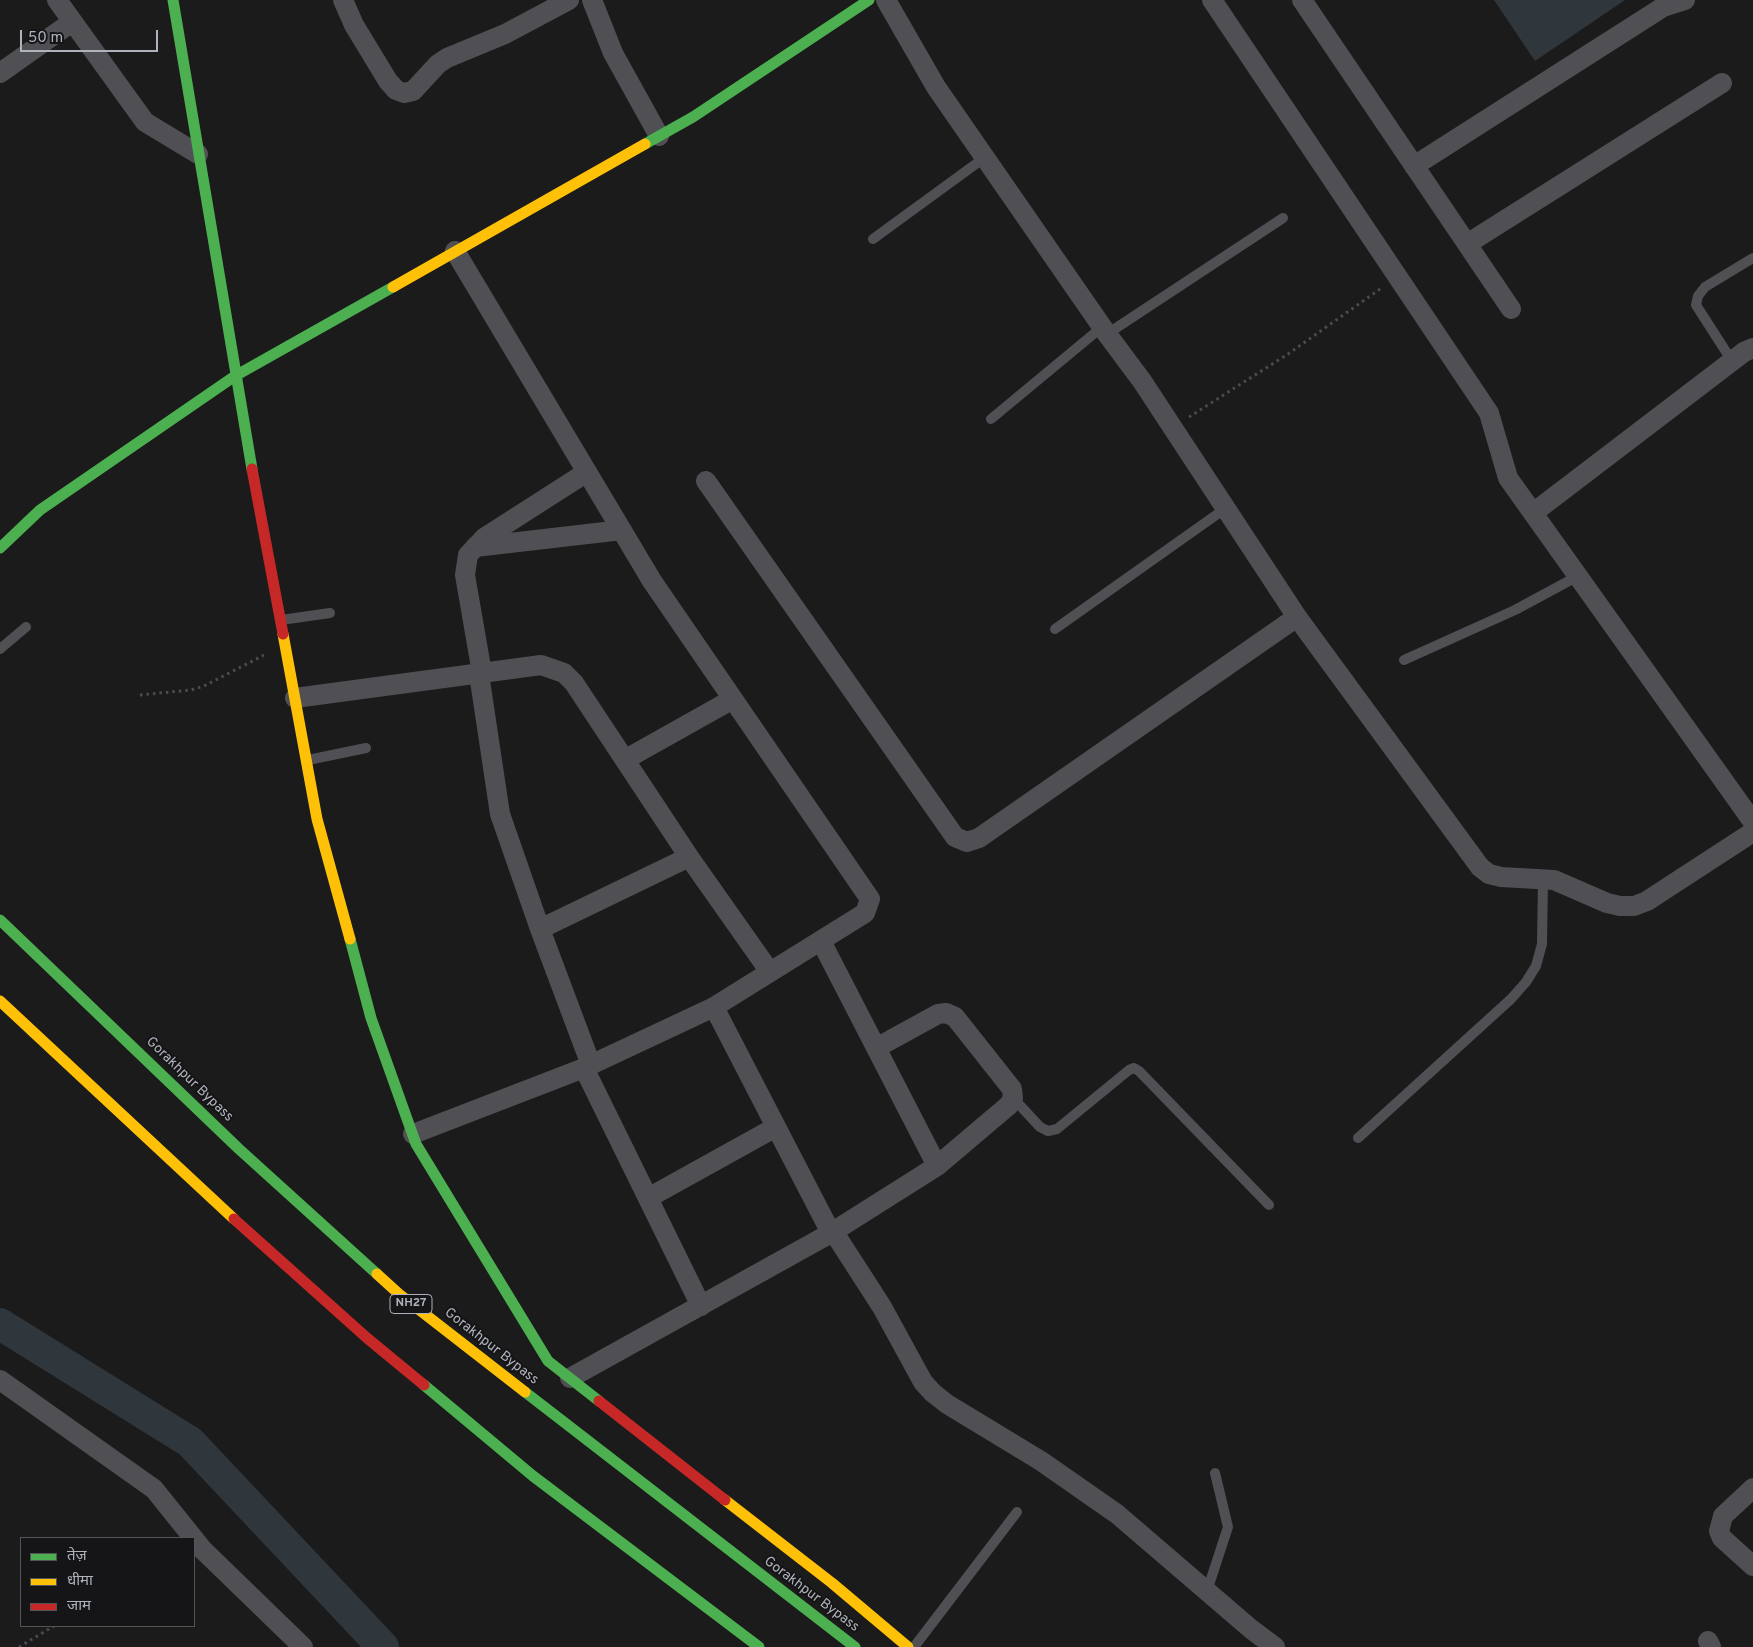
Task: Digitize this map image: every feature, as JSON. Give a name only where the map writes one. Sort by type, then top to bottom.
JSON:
[{"type":"main road","points":[[173,0],[235,376],[317,819],[371,1018],[416,1144],[548,1361],[832,1583],[908,1647]]},
{"type":"main road","points":[[0,548],[40,510],[235,376],[693,117],[861,2]]},
{"type":"main road","name":"Gorakhpur Bypass","points":[[0,920],[239,1149],[399,1294],[855,1647]]},
{"type":"main road","points":[[0,1001],[194,1183],[366,1338],[533,1476],[759,1647]]},
{"type":"street","points":[[57,0],[145,122],[198,154]]},
{"type":"street","points":[[342,0],[354,25],[388,81],[396,90],[404,93],[413,91],[438,64],[447,58],[506,34],[569,0]]},
{"type":"street","points":[[592,0],[614,53],[659,136]]},
{"type":"street","points":[[886,0],[936,87],[1104,331],[1142,381],[1297,616],[1480,867],[1489,874],[1501,877],[1564,883],[1613,905],[1634,906],[1648,901],[1753,832]]},
{"type":"street","points":[[1212,0],[1489,413],[1508,478],[1753,822]]},
{"type":"street","points":[[1302,0],[1512,309]]},
{"type":"street","points":[[1414,166],[1663,7],[1685,0]]},
{"type":"street","points":[[0,73],[72,22]]},
{"type":"street","points":[[1467,244],[1722,84]]},
{"type":"street","points":[[413,1134],[588,1067],[714,1007],[865,913],[870,899],[652,581],[455,251]]},
{"type":"street","points":[[1533,513],[1732,361],[1753,348]]},
{"type":"street","points":[[587,472],[512,519],[475,547],[468,555],[465,575],[481,673],[500,814],[588,1067],[648,1198],[701,1306]]},
{"type":"street","points":[[706,481],[955,837],[966,842],[979,838],[1297,616]]},
{"type":"street","points":[[475,547],[622,530]]},
{"type":"street","points":[[295,698],[541,666],[564,673],[574,683],[689,857],[770,972]]},
{"type":"street","points":[[626,759],[733,699]]},
{"type":"street","points":[[540,929],[689,857]]},
{"type":"street","points":[[821,941],[937,1166]]},
{"type":"street","points":[[714,1007],[832,1232],[882,1307],[923,1382],[947,1404],[1041,1461],[1117,1514],[1275,1647]]},
{"type":"street","points":[[570,1378],[832,1232],[937,1166],[1009,1105],[1013,1098],[1012,1089],[954,1017],[946,1013],[938,1014],[876,1048]]},
{"type":"street","points":[[648,1198],[776,1127]]},
{"type":"street","points":[[0,1380],[154,1489],[193,1537]]},
{"type":"street","points":[[1753,1488],[1723,1516],[1719,1531],[1722,1538],[1753,1566]]},
{"type":"street","points":[[195,1540],[303,1647]]},
{"type":"lane","points":[[873,239],[984,158]]},
{"type":"lane","points":[[991,419],[1104,331],[1283,218]]},
{"type":"lane","points":[[1732,361],[1696,305],[1698,296],[1706,287],[1753,258]]},
{"type":"lane","points":[[1055,629],[1226,508]]},
{"type":"lane","points":[[1404,660],[1515,610],[1578,576]]},
{"type":"lane","points":[[280,620],[330,613]]},
{"type":"lane","points":[[0,649],[26,627]]},
{"type":"lane","points":[[306,761],[366,748]]},
{"type":"lane","points":[[1358,1138],[1511,999],[1526,982],[1536,966],[1542,944],[1543,880]]},
{"type":"lane","points":[[1013,1098],[1040,1127],[1048,1131],[1057,1129],[1129,1070],[1134,1068],[1269,1205]]},
{"type":"lane","points":[[1207,1591],[1228,1528],[1215,1473]]},
{"type":"lane","points":[[914,1647],[1017,1512]]},
{"type":"path","points":[[1173,427],[1273,364],[1398,277]]},
{"type":"path","points":[[140,695],[191,690],[204,686],[285,645]]},
{"type":"path","points":[[20,1647],[52,1627]]},
{"type":"shaded area","points":[[1494,0],[1625,0],[1535,61]]},
{"type":"waterway","points":[[0,1324],[190,1442],[383,1647]]},
{"type":"traffic: fast","points":[[173,0],[252,469]]},
{"type":"traffic: fast","points":[[645,144],[693,117],[869,0]]},
{"type":"traffic: fast","points":[[0,548],[40,510],[235,376],[393,287]]},
{"type":"traffic: fast","points":[[0,920],[239,1149],[377,1274]]},
{"type":"traffic: fast","points":[[350,939],[371,1018],[416,1144],[548,1361],[599,1401]]},
{"type":"traffic: fast","points":[[424,1385],[533,1476],[759,1647]]},
{"type":"traffic: fast","points":[[525,1392],[855,1647]]},
{"type":"traffic: slow","points":[[393,287],[645,144]]},
{"type":"traffic: slow","points":[[283,634],[317,819],[350,939]]},
{"type":"traffic: slow","points":[[0,1001],[234,1219]]},
{"type":"traffic: slow","points":[[377,1274],[399,1294],[525,1392]]},
{"type":"traffic: slow","points":[[725,1500],[832,1583],[908,1647]]},
{"type":"traffic: jam","points":[[252,469],[283,634]]},
{"type":"traffic: jam","points":[[234,1219],[367,1338],[424,1385]]},
{"type":"traffic: jam","points":[[599,1401],[725,1500]]}]
